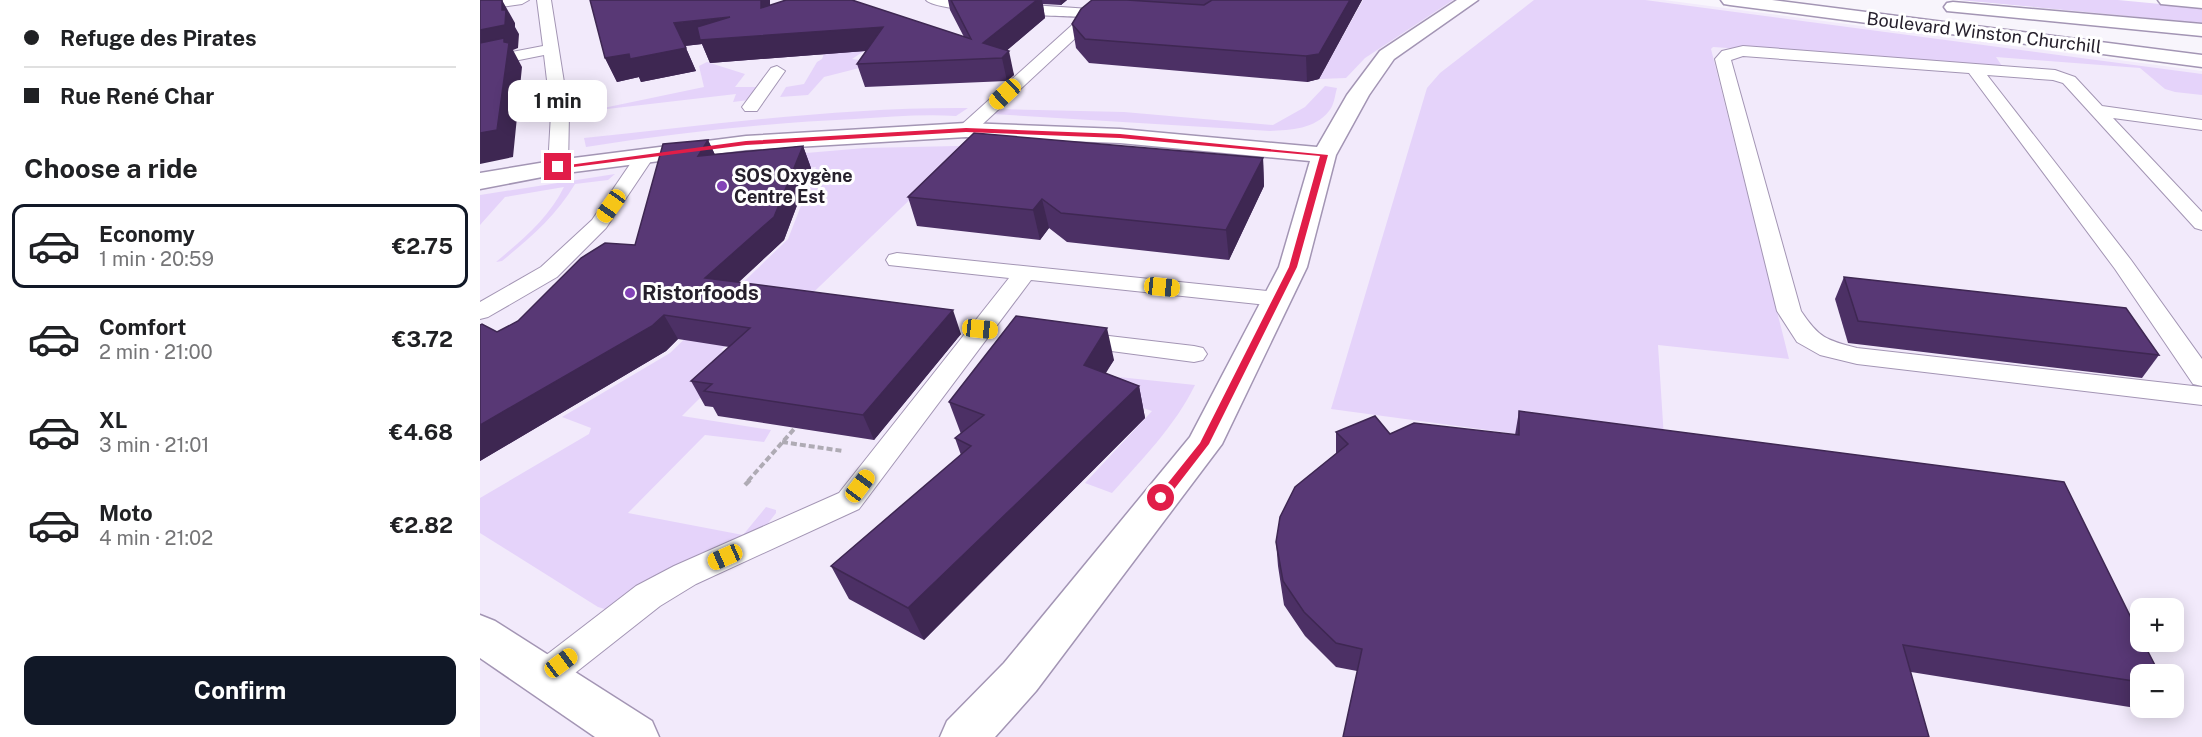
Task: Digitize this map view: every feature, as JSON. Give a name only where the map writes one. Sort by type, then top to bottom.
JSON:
[{"type":"street","points":[[964,737],[1020,676],[1204,444],[1293,267],[1324,155],[1358,95],[1387,55],[1469,0]]},
{"type":"street","name":"Boulevard Winston Churchill","points":[[1730,0],[2202,61]]},
{"type":"street","points":[[2168,0],[2202,3]]},
{"type":"street","name":"Boulevard Winston Churchill","points":[[1935,5],[2202,30]]},
{"type":"street","points":[[480,181],[558,167],[746,143],[966,130],[1120,136],[1324,155]]},
{"type":"street","points":[[480,634],[635,737]]},
{"type":"lane","points":[[480,6],[522,0]]},
{"type":"lane","points":[[544,0],[560,114],[558,167]]},
{"type":"lane","points":[[933,0],[972,6],[1128,16]]},
{"type":"lane","points":[[966,130],[1109,0]]},
{"type":"lane","points":[[480,63],[551,50]]},
{"type":"lane","points":[[2202,224],[2069,80],[2055,75],[1743,51],[1728,54],[1723,58],[1789,311],[1806,337],[1829,349],[1857,356],[2202,396]]},
{"type":"lane","points":[[1974,69],[2123,265],[2202,378]]},
{"type":"lane","points":[[751,107],[777,70]]},
{"type":"lane","points":[[2097,110],[2202,125]]},
{"type":"lane","points":[[480,312],[549,272],[598,224],[646,155]]},
{"type":"lane","points":[[897,260],[1277,299]]},
{"type":"lane","points":[[544,676],[648,596],[685,575],[849,501],[882,457],[991,330],[1025,273]]},
{"type":"lane","points":[[1051,337],[1194,354]]},
{"type":"path","points":[[508,121],[518,120],[521,94]]},
{"type":"path","points":[[745,485],[795,428]]},
{"type":"path","points":[[782,442],[882,457]]},
{"type":"shaded area","points":[[480,0],[1664,0],[2202,71],[2202,737],[480,737]]},
{"type":"shaded area","points":[[1363,0],[1453,0],[1365,58],[1346,78],[1319,79]]},
{"type":"shaded area","points":[[1534,0],[1645,0],[2202,74],[2202,95],[2165,89],[2140,68],[1996,57],[2002,66],[1713,47],[1711,49],[1789,359],[1658,345],[1665,454],[1331,409],[1427,88],[1440,73]]},
{"type":"shaded area","points":[[1959,0],[2118,0],[2202,8],[2202,23]]},
{"type":"shaded area","points":[[864,51],[852,59],[879,63],[824,77],[808,95],[780,97],[786,87],[804,84],[824,54]]},
{"type":"shaded area","points":[[707,62],[745,74],[735,87],[758,87],[749,100],[733,102],[736,94],[607,109],[600,119],[580,121],[589,111],[704,87],[699,66]]},
{"type":"shaded area","points":[[1325,86],[1337,88],[1331,109],[1317,122],[1286,130],[1270,131],[993,114],[997,109],[1124,112],[1273,125],[1305,107]]},
{"type":"shaded area","points":[[968,108],[956,116],[905,116],[788,123],[686,133],[586,147],[584,138],[871,110]]},
{"type":"shaded area","points":[[957,146],[988,148],[924,186],[794,311],[769,307],[721,350],[743,355],[682,416],[771,430],[764,442],[705,435],[628,513],[743,535],[766,507],[776,510],[762,531],[655,576],[608,610],[598,607],[480,533],[480,498],[589,434],[591,428],[562,417],[670,353],[788,239],[816,167],[710,176],[722,160],[865,148]]},
{"type":"shaded area","points":[[615,174],[608,180],[575,184],[568,196],[542,226],[502,261],[496,262],[543,219],[564,187],[505,197],[480,225],[480,195]]},
{"type":"shaded area","points":[[1109,376],[1195,385],[1168,428],[1112,493],[1085,483],[1152,411],[1096,392]]},
{"type":"building","points":[[480,0],[502,0],[502,10],[506,10],[505,25],[480,30]]},
{"type":"building","points":[[590,0],[761,0],[761,8],[786,0],[852,0],[971,39],[951,0],[1037,0],[983,43],[1009,51],[1002,58],[857,64],[883,27],[700,40],[697,27],[730,17],[674,23],[686,48],[630,59],[629,54],[605,58]]},
{"type":"building","points":[[1092,0],[1204,5],[1212,0],[1350,0],[1319,54],[1306,56],[1085,39],[1072,24],[1081,9]]},
{"type":"building","points":[[504,38],[504,42],[509,43],[497,130],[480,133],[480,43]]},
{"type":"building","points":[[974,133],[1263,158],[1226,230],[1061,213],[1042,199],[1033,210],[908,197]]},
{"type":"building","points":[[708,140],[698,156],[803,146],[774,217],[705,278],[953,310],[863,415],[704,391],[712,384],[691,381],[750,328],[664,315],[652,326],[480,425],[480,325],[497,332],[518,321],[581,258],[605,243],[635,245],[663,144]]},
{"type":"building","points":[[1844,277],[2126,308],[2159,355],[1858,321]]},
{"type":"building","points":[[1016,316],[1107,328],[1084,365],[1139,386],[908,608],[831,566],[971,446],[955,438],[984,415],[949,402]]},
{"type":"building","points":[[1519,411],[2064,482],[2130,616],[2130,652],[2148,652],[2154,664],[2130,664],[2130,680],[1903,645],[1929,737],[1343,737],[1362,649],[1336,643],[1304,612],[1283,581],[1276,542],[1280,517],[1295,487],[1348,444],[1336,432],[1375,416],[1390,434],[1414,423],[1519,435]]},
{"type":"place","name":"SOS Oxygène Centre Est","points":[[722,186]]},
{"type":"place","name":"Ristorfoods","points":[[630,293]]},
{"type":"route","points":[[558,167],[746,143],[966,130],[1120,136],[1324,155],[1293,267],[1204,444],[1161,498]]}]
